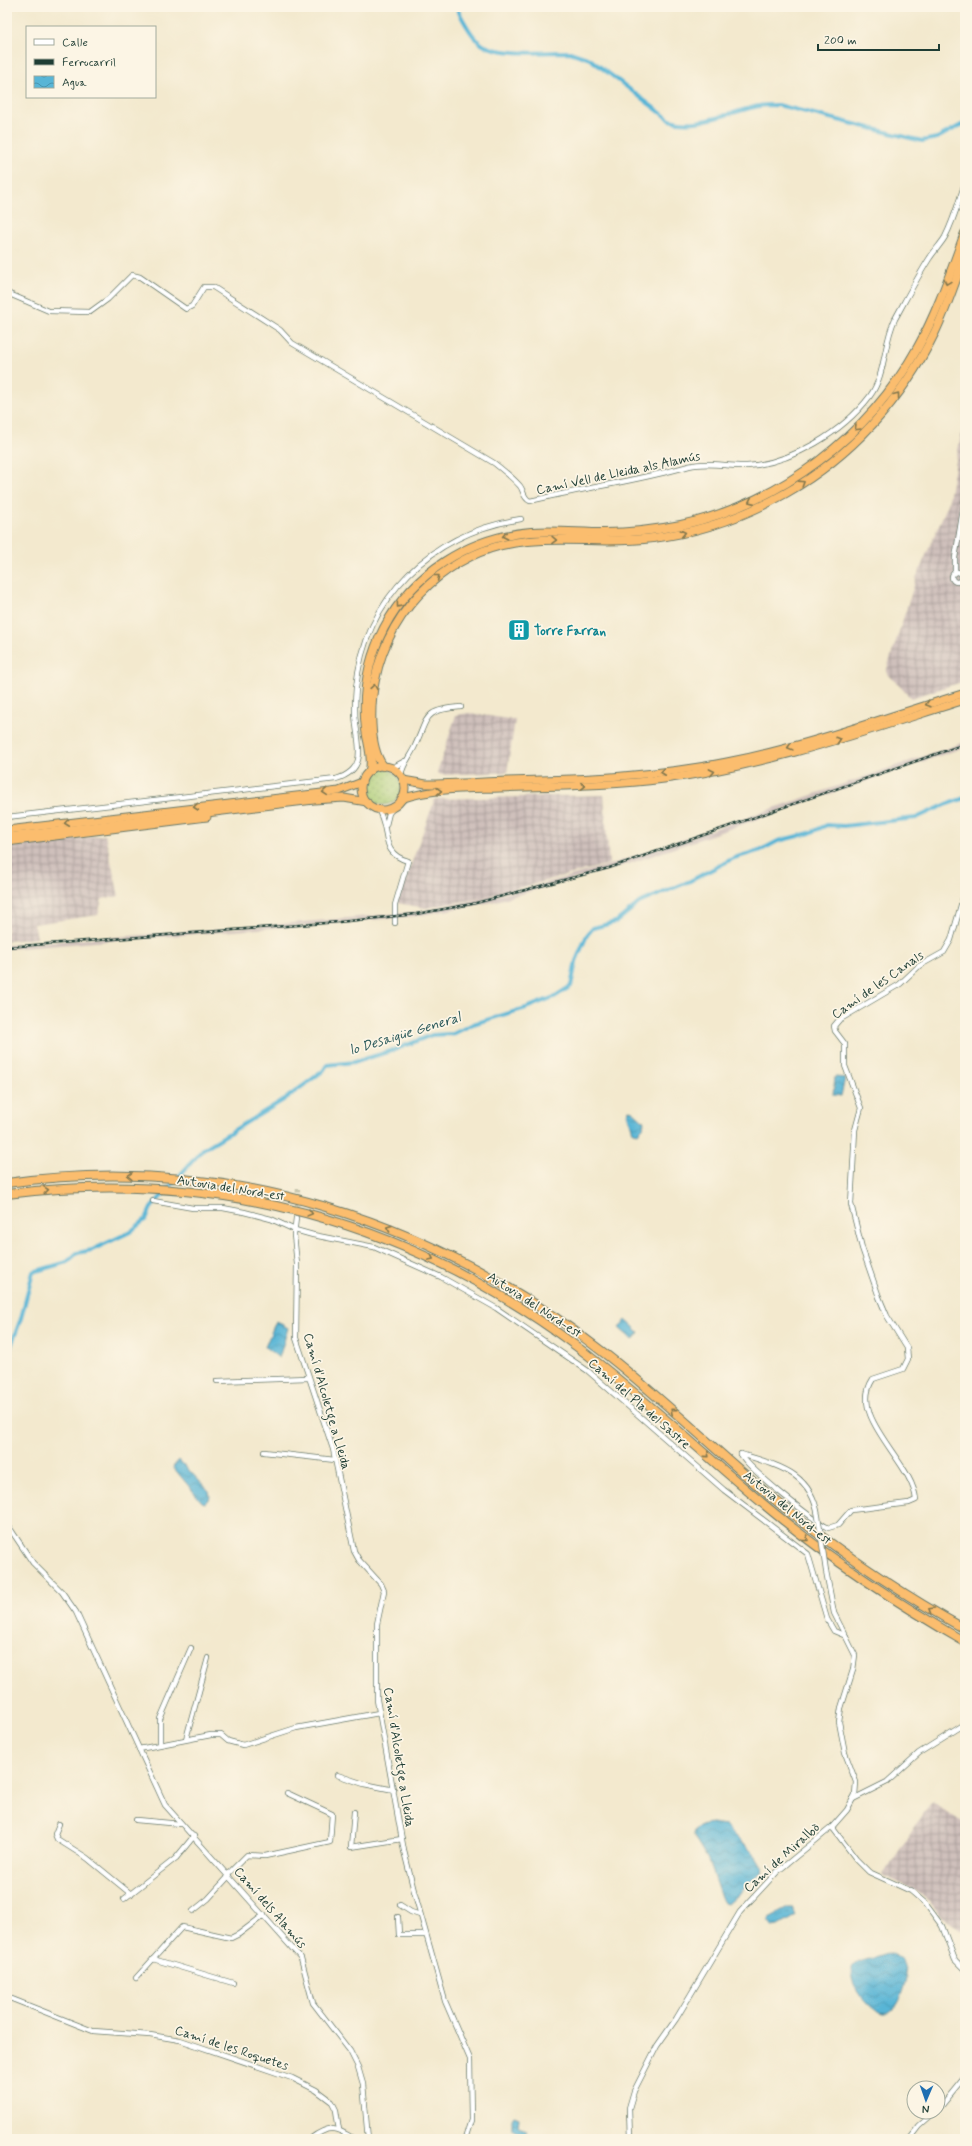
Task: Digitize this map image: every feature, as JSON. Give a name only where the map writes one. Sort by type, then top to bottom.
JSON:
[{"type":"highway","points":[[367,802],[362,795],[362,782],[370,770],[372,759],[366,731],[365,707],[366,686],[372,658],[390,619],[407,595],[422,578],[459,553],[494,538],[531,532],[628,532],[681,525],[710,517],[745,504],[798,476],[830,453],[856,429],[886,396],[903,372],[929,326],[965,233]]},
{"type":"highway","points":[[965,254],[936,331],[922,357],[898,394],[873,424],[847,450],[823,469],[793,489],[760,507],[730,519],[673,535],[610,541],[529,541],[500,546],[465,559],[434,580],[412,602],[400,618],[389,638],[378,667],[373,694],[372,726],[376,754],[388,767],[402,778],[426,784],[573,780],[636,775],[690,768],[745,758],[805,743],[965,693]]},
{"type":"highway","points":[[401,799],[430,791],[602,785],[663,779],[708,772],[800,751],[965,700]]},
{"type":"highway","points":[[370,770],[388,767]]},
{"type":"highway","points":[[7,837],[305,801],[344,798],[367,802],[377,808],[384,809],[396,805],[401,799],[405,788],[402,778]]},
{"type":"highway","points":[[7,830],[339,791],[362,782]]},
{"type":"highway","points":[[7,842],[171,822],[294,805],[305,801]]},
{"type":"highway","name":"Autovia del Nord-est","points":[[7,1183],[44,1178],[96,1176],[184,1179],[268,1192],[351,1214],[430,1245],[502,1283],[552,1315],[608,1357],[771,1496],[838,1549],[892,1585],[965,1629]]},
{"type":"highway","name":"Autovia del Nord-est","points":[[7,1194],[86,1187],[160,1188],[256,1200],[338,1221],[414,1250],[476,1281],[532,1315],[594,1360],[761,1502],[812,1543],[895,1601],[965,1642]]},
{"type":"street","name":"Camí Vell de Lleida als Alamús","points":[[7,293],[49,311],[90,312],[108,299],[129,276],[132,275],[140,277],[186,309],[192,306],[204,287],[212,287],[280,330],[292,343],[494,463],[511,476],[522,489],[525,498],[530,501],[627,482],[690,466],[712,464],[745,466],[761,464],[810,447],[824,439],[846,421],[866,401],[874,389],[880,374],[890,330],[923,268],[945,237],[965,183]]},
{"type":"street","points":[[955,573],[961,574],[964,579],[959,582],[954,581],[952,577],[955,573],[955,558],[965,498]]},
{"type":"street","points":[[7,817],[321,781],[346,775],[356,766],[359,755],[355,705],[360,665],[366,644],[385,604],[402,581],[418,565],[448,543],[491,525],[521,519]]},
{"type":"street","points":[[402,778],[405,761],[414,748],[423,725],[431,714],[440,709],[461,707]]},
{"type":"street","points":[[388,767],[405,761]]},
{"type":"street","points":[[395,923],[396,899],[408,861],[398,858],[391,852],[388,845],[386,827],[388,813],[396,805]]},
{"type":"street","points":[[377,808],[386,827]]},
{"type":"street","name":"Camí de les Canals","points":[[846,1636],[834,1613],[826,1571],[818,1516],[815,1499],[801,1479],[788,1471],[741,1454],[746,1463],[760,1475],[828,1528],[838,1525],[851,1510],[914,1502],[916,1498],[910,1482],[867,1408],[867,1401],[872,1380],[877,1376],[903,1369],[908,1361],[908,1352],[905,1342],[887,1316],[879,1297],[862,1248],[853,1210],[851,1192],[855,1130],[861,1108],[845,1066],[845,1044],[834,1029],[834,1026],[836,1022],[900,984],[921,964],[944,952],[951,940],[965,891]]},
{"type":"street","name":"Camí del Pla del Sastre","points":[[154,1201],[201,1208],[223,1208],[244,1212],[271,1219],[295,1230],[374,1247],[429,1271],[491,1304],[562,1352],[594,1376],[724,1490],[808,1554],[827,1619],[834,1631],[846,1636]]},
{"type":"street","name":"Camí d'Alcoletge a Lleida","points":[[296,1218],[296,1338],[335,1460],[354,1551],[359,1560],[381,1584],[384,1591],[377,1630],[377,1694],[379,1713],[402,1839],[420,1915],[445,2001],[471,2061],[471,2120],[465,2139]]},
{"type":"street","points":[[217,1381],[308,1378]]},
{"type":"street","points":[[264,1452],[335,1460]]},
{"type":"street","name":"Camí dels Alamús","points":[[7,1524],[33,1563],[62,1592],[73,1607],[140,1749],[163,1802],[300,1956],[313,2003],[350,2051],[356,2062],[363,2082],[368,2139]]},
{"type":"street","points":[[846,1636],[853,1650],[855,1660],[841,1708],[839,1725],[845,1753],[856,1782],[853,1799]]},
{"type":"street","points":[[160,1744],[161,1717],[190,1648]]},
{"type":"street","points":[[186,1739],[208,1658]]},
{"type":"street","points":[[140,1749],[186,1739],[221,1735],[228,1741],[243,1745],[296,1728],[379,1713]]},
{"type":"street","points":[[853,1799],[887,1782],[919,1753],[965,1724]]},
{"type":"street","points":[[337,1775],[364,1784],[394,1790]]},
{"type":"street","points":[[193,1911],[208,1899],[247,1854],[265,1856],[330,1842],[332,1814],[287,1794]]},
{"type":"street","name":"Camí de Miralbò","points":[[630,2139],[629,2108],[634,2091],[657,2046],[676,2019],[740,1912],[777,1872],[832,1827],[847,1810],[853,1799]]},
{"type":"street","points":[[354,1812],[351,1847],[402,1839]]},
{"type":"street","points":[[136,1820],[182,1824]]},
{"type":"street","points":[[59,1824],[55,1834],[57,1839],[87,1858],[131,1894]]},
{"type":"street","points":[[832,1827],[856,1859],[869,1872],[911,1891],[925,1903],[942,1926],[955,1960],[965,1970]]},
{"type":"street","points":[[124,1899],[176,1858],[194,1836]]},
{"type":"street","points":[[400,1905],[411,1912],[420,1915]]},
{"type":"street","points":[[136,1978],[182,1927],[231,1938],[240,1934],[264,1915]]},
{"type":"street","points":[[398,1917],[399,1935],[426,1934]]},
{"type":"street","points":[[153,1959],[233,1983]]},
{"type":"street","name":"Camí de les Roquetes","points":[[7,1997],[93,2031],[150,2035],[180,2040],[292,2078],[316,2090],[332,2102],[335,2108],[339,2130]]},
{"type":"street","points":[[946,2100],[965,2077]]},
{"type":"street","points":[[909,2139],[919,2126],[926,2120]]},
{"type":"street","points":[[310,2139],[327,2129],[339,2130],[354,2139]]},
{"type":"shaded area","points":[[965,413],[965,681],[911,698],[886,672],[917,576],[948,504]]},
{"type":"shaded area","points":[[469,713],[515,720],[507,772],[442,775],[437,773],[456,715]]},
{"type":"shaded area","points":[[965,742],[965,747],[622,866],[492,902],[416,916],[7,949],[7,945],[250,927],[424,911],[524,889],[609,865]]},
{"type":"shaded area","points":[[604,795],[609,864],[481,898],[426,908],[397,903],[435,799]]},
{"type":"shaded area","points":[[105,835],[119,896],[102,899],[98,915],[34,924],[37,938],[7,941],[7,847]]},
{"type":"shaded area","points":[[932,1801],[965,1826],[965,1932],[939,1915],[930,1902],[916,1891],[883,1875]]},
{"type":"green space","points":[[387,769],[396,774],[400,780],[400,794],[396,800],[387,805],[379,805],[370,800],[366,794],[365,783],[370,774],[376,770]]},
{"type":"water","points":[[835,1077],[845,1078],[841,1096],[833,1095]]},
{"type":"water","points":[[629,1110],[633,1111],[644,1121],[643,1128],[638,1133],[633,1132],[627,1113]]},
{"type":"water","points":[[626,1320],[639,1332],[633,1340],[619,1328]]},
{"type":"water","points":[[276,1321],[288,1328],[279,1358],[265,1347]]},
{"type":"water","points":[[179,1460],[209,1491],[210,1497],[205,1503],[202,1502],[173,1467]]},
{"type":"water","points":[[712,1824],[726,1826],[756,1856],[762,1866],[761,1873],[727,1904],[724,1903],[721,1898],[707,1858],[693,1835],[698,1828]]},
{"type":"water","points":[[788,1908],[793,1908],[796,1916],[779,1926],[773,1927],[768,1920],[769,1918]]},
{"type":"water","points":[[892,1953],[902,1960],[907,1978],[903,1993],[897,2004],[894,2009],[886,2014],[874,2009],[861,1996],[852,1979],[851,1972],[856,1964],[864,1960]]},
{"type":"water","points":[[514,2116],[519,2118],[518,2127],[527,2130],[526,2134],[518,2133],[512,2129],[512,2119]]},
{"type":"waterway","points":[[456,7],[471,33],[483,45],[502,51],[513,52],[570,52],[590,59],[670,120],[680,122],[703,121],[749,108],[766,105],[778,105],[922,141],[937,138],[965,123]]},
{"type":"waterway","name":"lo Desaigüe General","points":[[7,1357],[21,1318],[33,1272],[67,1262],[77,1253],[92,1250],[130,1232],[146,1219],[151,1208],[203,1149],[285,1099],[323,1071],[327,1065],[355,1062],[394,1050],[432,1035],[453,1034],[473,1024],[526,1008],[554,997],[571,986],[576,961],[587,935],[593,928],[616,922],[639,903],[690,881],[734,858],[761,850],[778,841],[810,833],[827,825],[844,826],[916,818],[947,804],[965,798]]},
{"type":"tunnel","points":[[297,1212],[298,1189]]},
{"type":"railway","points":[[7,947],[339,922],[416,914],[472,904],[609,868],[965,744]]},
{"type":"place","name":"Torre Farran","points":[[519,630]]}]
